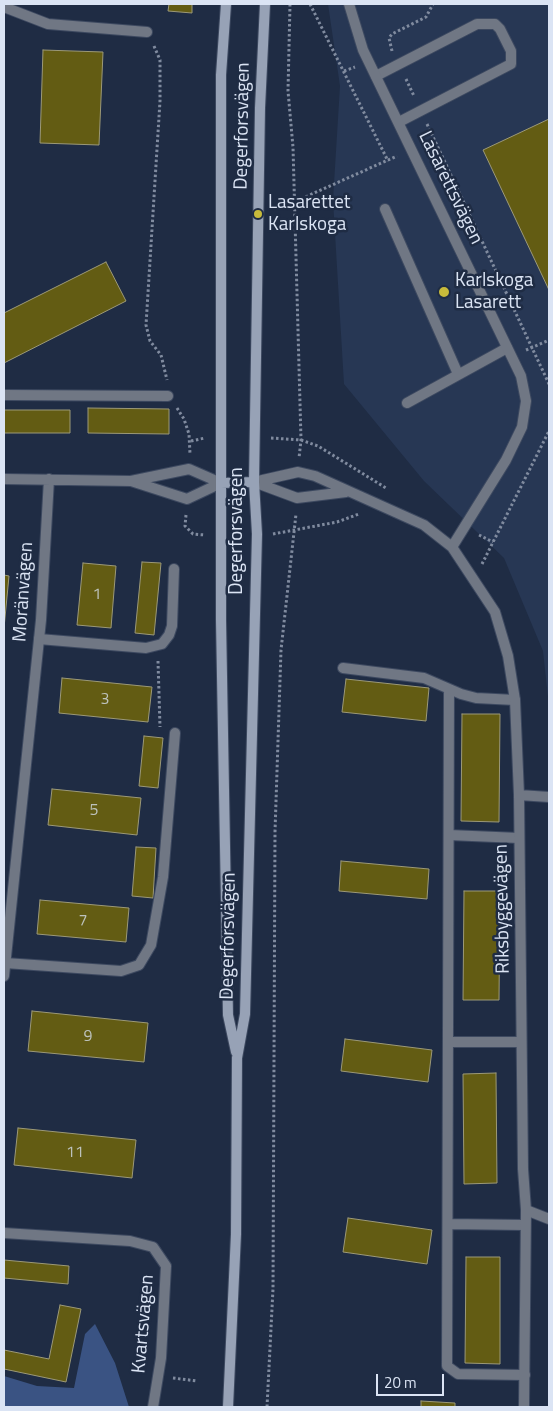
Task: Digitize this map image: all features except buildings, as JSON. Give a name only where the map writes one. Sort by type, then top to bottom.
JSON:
[{"type":"main road","name":"Degerforsvägen","points":[[226,4],[222,75],[221,630],[228,1015],[237,1058]]},
{"type":"main road","name":"Degerforsvägen","points":[[228,1407],[236,1234],[237,1058],[245,1014],[257,534],[254,482],[260,108],[265,4]]},
{"type":"main road","points":[[221,484],[254,482]]},
{"type":"street","name":"Lasarettsvägen","points":[[351,5],[363,50],[521,376],[526,401],[522,426],[506,460],[452,546]]},
{"type":"street","points":[[4,7],[48,24],[147,32]]},
{"type":"street","points":[[376,76],[477,24],[495,24],[500,29],[511,51],[511,64],[399,122]]},
{"type":"street","points":[[384,209],[458,374]]},
{"type":"street","points":[[407,404],[458,374],[509,352]]},
{"type":"street","points":[[4,395],[168,396]]},
{"type":"street","points":[[4,479],[130,481],[189,469],[221,484]]},
{"type":"street","name":"Riksbyggevägen","points":[[254,482],[298,472],[315,476],[346,492],[381,505],[424,525],[452,546],[495,612],[508,656],[515,700],[519,795],[521,1042],[526,1210],[524,1407]]},
{"type":"street","name":"Moränvägen","points":[[4,976],[39,639],[49,479]]},
{"type":"street","points":[[130,481],[187,499],[221,484]]},
{"type":"street","name":"Riksbyggevägen","points":[[254,482],[297,498],[346,492]]},
{"type":"street","points":[[39,639],[146,648],[162,644],[169,635],[172,626],[174,569]]},
{"type":"street","points":[[343,668],[424,678],[476,698],[515,700]]},
{"type":"street","points":[[449,689],[447,1366],[458,1374],[524,1376]]},
{"type":"street","points":[[5,963],[121,971],[139,965],[151,945],[163,877],[175,733]]},
{"type":"street","points":[[519,795],[549,797]]},
{"type":"street","points":[[449,835],[519,838]]},
{"type":"street","points":[[448,1042],[521,1042]]},
{"type":"street","points":[[526,1210],[549,1219]]},
{"type":"street","points":[[448,1224],[525,1225]]},
{"type":"street","name":"Kvartsvägen","points":[[4,1233],[130,1241],[153,1247],[166,1266],[165,1304],[153,1407]]},
{"type":"path","points":[[290,4],[288,91],[294,202],[301,440]]},
{"type":"path","points":[[310,4],[388,161]]},
{"type":"path","points":[[432,4],[426,17],[396,30],[389,38],[389,45],[549,384]]},
{"type":"path","points":[[147,32],[160,60],[160,101],[146,325],[150,341],[160,355],[166,371],[168,396],[184,418],[190,441],[205,438]]},
{"type":"path","points":[[290,208],[294,202],[434,139]]},
{"type":"path","points":[[291,261],[296,263]]},
{"type":"path","points":[[509,352],[533,347],[549,340]]},
{"type":"path","points":[[474,580],[549,431]]},
{"type":"path","points":[[255,438],[301,440],[318,446],[395,493]]},
{"type":"path","points":[[274,534],[347,519],[381,505]]},
{"type":"path","points":[[185,526],[194,534],[203,535]]},
{"type":"path","points":[[464,527],[493,542]]},
{"type":"path","points":[[267,1407],[273,1289],[275,832],[280,660],[296,530]]},
{"type":"path","points":[[156,645],[160,686],[159,726],[163,730],[175,733]]},
{"type":"path","points":[[158,1376],[197,1381]]},
{"type":"shaded area","name":"Karlskoga Lasarett","points":[[328,4],[549,4],[549,706],[543,651],[504,558],[424,481],[344,384],[333,200],[340,86]]},
{"type":"shaded area","points":[[95,1324],[115,1363],[129,1407],[4,1407],[4,1376],[37,1386],[74,1388],[85,1334]]},
{"type":"place","name":"Lasarettet Karlskoga","points":[[258,214]]},
{"type":"place","name":"Karlskoga Lasarett","points":[[444,292]]}]
